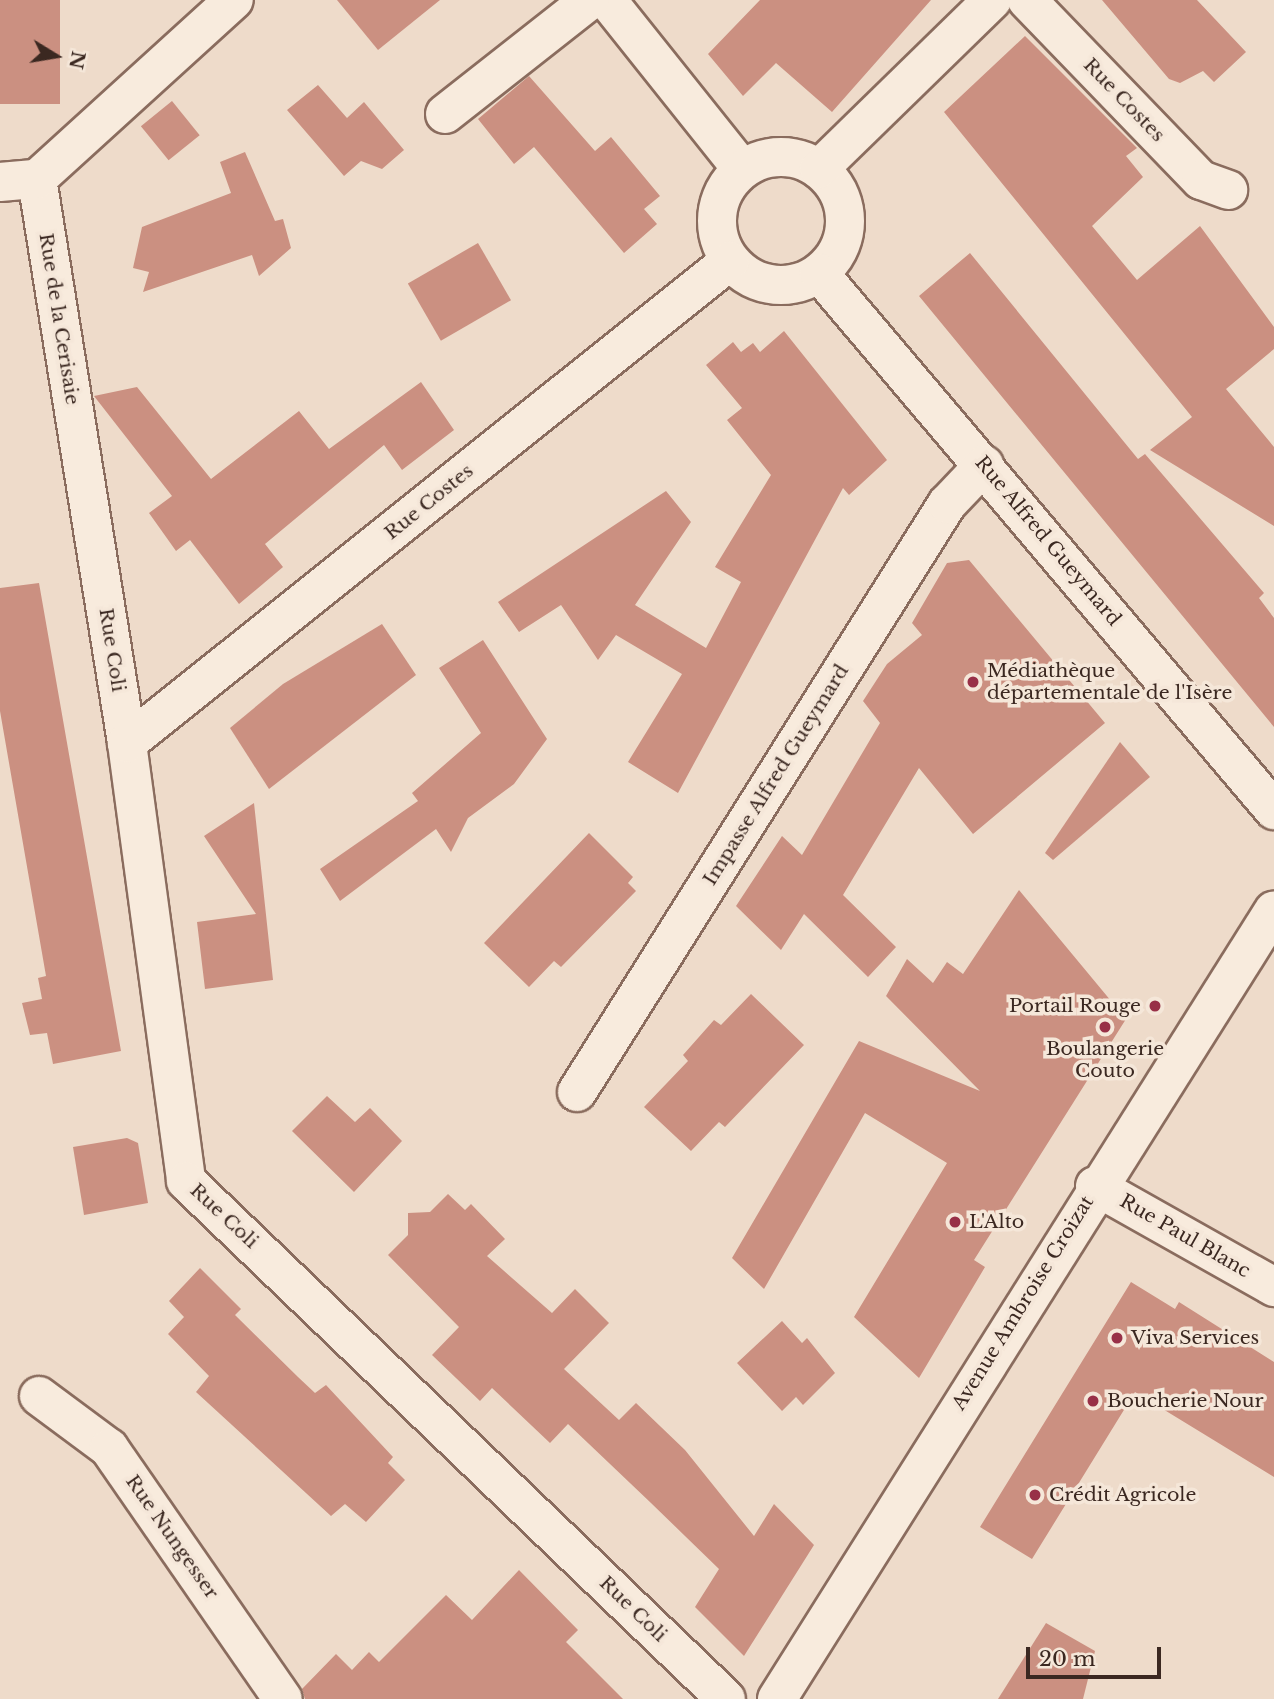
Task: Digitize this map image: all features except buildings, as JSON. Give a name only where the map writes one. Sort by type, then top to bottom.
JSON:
[{"type":"street","points":[[0,181],[37,179],[234,0]]},
{"type":"street","points":[[445,114],[590,0]]},
{"type":"street","points":[[607,0],[742,169]]},
{"type":"street","points":[[819,169],[992,0]]},
{"type":"street","name":"Rue Costes","points":[[1027,0],[1202,180],[1228,190]]},
{"type":"street","points":[[780,156],[819,169],[842,201],[846,220],[834,259],[819,273],[782,286],[744,275],[730,261],[716,223],[728,184],[742,169],[780,156]]},
{"type":"street","name":"Rue de la Cerisaie","points":[[37,179],[81,460]]},
{"type":"street","name":"Rue Costes","points":[[127,743],[730,261]]},
{"type":"street","name":"Rue Alfred Gueymard","points":[[819,273],[1274,810]]},
{"type":"street","name":"Rue Coli","points":[[81,460],[127,743],[186,1181],[726,1699]]},
{"type":"street","name":"Impasse Alfred Gueymard","points":[[577,1091],[947,504],[984,465]]},
{"type":"street","name":"Avenue Ambroise Croizat","points":[[777,1699],[1095,1186],[1274,910]]},
{"type":"street","name":"Rue Paul Blanc","points":[[1095,1186],[1274,1287]]},
{"type":"street","name":"Rue Nungesser","points":[[39,1396],[109,1448],[283,1699]]},
{"type":"place","name":"Médiathèque départementale de l'Isère","points":[[973,682]]},
{"type":"place","name":"Portail Rouge","points":[[1155,1006]]},
{"type":"place","name":"Boulangerie Couto","points":[[1105,1027]]},
{"type":"place","name":"L'Alto","points":[[955,1222]]},
{"type":"place","name":"Viva Services","points":[[1117,1338]]},
{"type":"place","name":"Boucherie Nour","points":[[1093,1401]]},
{"type":"place","name":"Crédit Agricole","points":[[1035,1495]]}]
